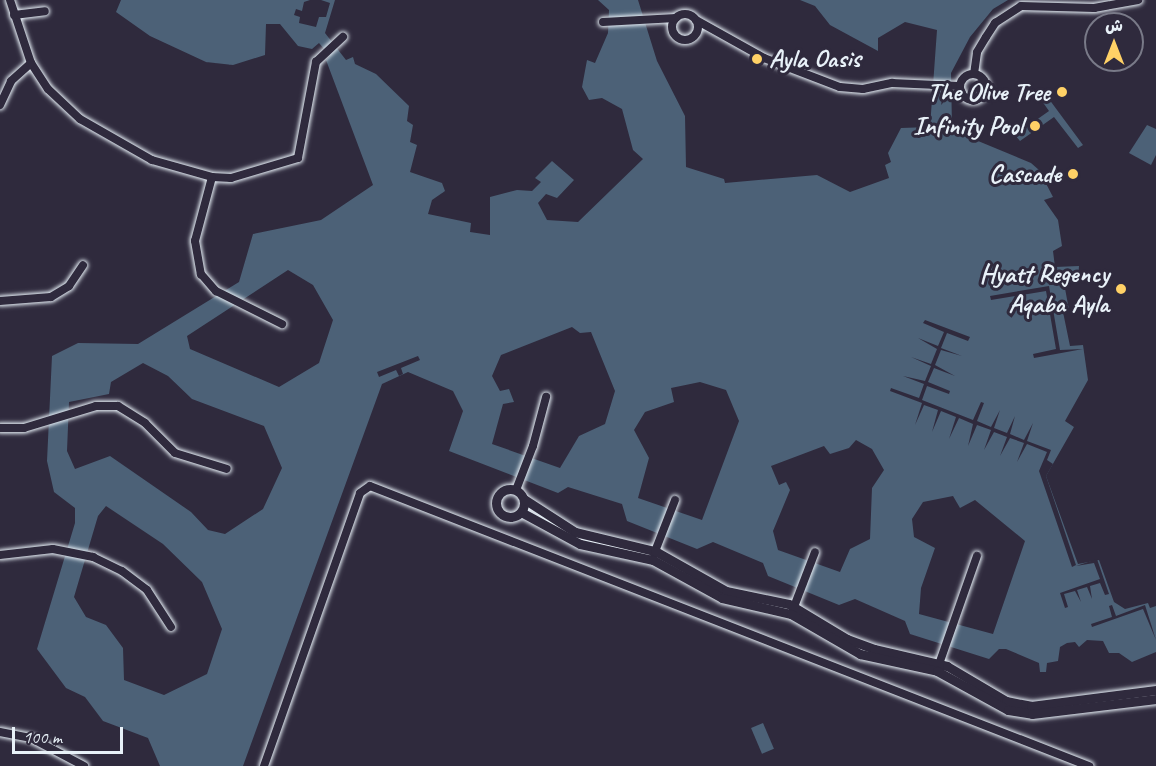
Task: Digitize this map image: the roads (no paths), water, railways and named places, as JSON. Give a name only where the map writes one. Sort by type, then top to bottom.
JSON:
[{"type":"street","points":[[10,0],[31,63],[61,102],[100,132],[152,160],[212,177],[231,178],[298,158],[316,62],[322,53],[343,37]]},
{"type":"street","points":[[974,74],[977,52],[990,30],[1021,6],[1094,8],[1138,0]]},
{"type":"street","points":[[14,15],[45,11]]},
{"type":"street","points":[[603,22],[653,22],[686,14],[717,35],[800,74],[840,87],[930,82],[958,85]]},
{"type":"street","points":[[673,30],[676,18]]},
{"type":"street","points":[[691,38],[698,30],[696,20]]},
{"type":"street","points":[[653,22],[673,30],[678,37],[717,35]]},
{"type":"street","points":[[0,105],[11,81],[31,63]]},
{"type":"street","points":[[958,85],[967,100],[981,98],[986,83],[974,74]]},
{"type":"street","points":[[958,85],[964,77],[974,74]]},
{"type":"street","points":[[212,177],[197,230],[195,257],[201,274],[216,291],[282,324]]},
{"type":"street","points":[[0,301],[51,297],[69,286],[83,265]]},
{"type":"street","points":[[546,397],[533,446],[518,485],[524,499],[575,532],[655,552],[719,588],[793,610],[865,647],[938,667],[994,696],[1030,706],[1145,696],[1156,699]]},
{"type":"street","points":[[0,428],[24,428],[74,415],[96,406],[118,406],[146,423],[175,453],[227,469]]},
{"type":"street","points":[[518,485],[502,491],[496,499],[496,508],[508,517],[521,512],[580,543],[655,552]]},
{"type":"street","points":[[264,766],[360,493],[370,486],[1089,766]]},
{"type":"street","points":[[521,512],[524,499]]},
{"type":"street","points":[[655,552],[675,500]]},
{"type":"street","points":[[0,555],[64,550],[93,557],[122,571],[147,590],[171,627]]},
{"type":"street","points":[[793,610],[815,552]]},
{"type":"street","points":[[938,667],[977,556]]},
{"type":"street","points":[[1145,696],[1156,690]]},
{"type":"street","points":[[0,732],[31,738],[84,766]]},
{"type":"water","name":"Ayla Oasis","points":[[121,0],[310,0],[304,2],[302,11],[296,9],[294,15],[300,17],[299,23],[316,27],[319,17],[326,17],[330,3],[321,0],[335,0],[325,33],[346,60],[353,57],[355,64],[376,74],[409,106],[407,121],[413,125],[410,142],[417,145],[410,172],[442,183],[445,191],[432,200],[428,214],[471,223],[470,232],[490,235],[490,197],[517,190],[532,191],[541,182],[535,178],[552,161],[574,180],[557,198],[546,194],[538,203],[547,220],[578,222],[643,159],[633,150],[622,109],[602,98],[589,100],[582,87],[587,60],[595,63],[608,33],[609,10],[598,0],[638,0],[657,61],[685,116],[686,167],[724,179],[725,183],[817,175],[850,192],[889,178],[885,165],[891,162],[888,153],[901,128],[930,127],[937,30],[905,22],[878,38],[878,51],[830,25],[815,6],[800,0],[1008,0],[993,9],[970,37],[951,73],[952,127],[966,130],[966,136],[1031,163],[1039,170],[1053,197],[1044,200],[1058,220],[1062,246],[1053,251],[1055,267],[1079,266],[1078,280],[1064,283],[1069,310],[1063,312],[1070,346],[1083,345],[1088,380],[1065,421],[1074,427],[1046,476],[1078,564],[1099,560],[1114,602],[1125,609],[1148,603],[1150,608],[1156,606],[1156,652],[1132,662],[1119,653],[1109,653],[1103,641],[1087,640],[1079,647],[1075,642],[1067,643],[1060,647],[1058,661],[1047,663],[1046,672],[1040,672],[1039,663],[1006,649],[999,649],[989,659],[910,634],[905,621],[855,599],[839,605],[768,576],[763,563],[713,542],[697,549],[627,521],[622,504],[568,487],[558,493],[449,451],[463,411],[453,391],[408,372],[382,384],[243,766],[160,766],[148,738],[103,721],[85,697],[66,688],[37,649],[75,523],[75,508],[54,492],[47,461],[52,356],[78,343],[138,344],[239,282],[253,234],[321,220],[373,185],[326,60],[330,56],[319,43],[312,49],[298,46],[280,24],[266,24],[265,55],[233,65],[206,62],[150,36],[116,12]],"holes":[[[288,270],[313,285],[333,320],[319,363],[279,387],[190,349],[187,336]],[[572,327],[580,333],[591,332],[615,391],[605,424],[579,436],[560,468],[492,444],[503,404],[514,402],[509,389],[500,391],[492,376],[501,355]],[[143,363],[168,376],[192,399],[264,426],[282,468],[263,509],[225,534],[208,530],[191,512],[110,456],[75,469],[67,451],[69,402],[109,394],[111,382]],[[700,382],[726,390],[739,421],[702,520],[638,498],[649,458],[634,430],[645,412],[674,402],[671,388]],[[856,440],[872,449],[884,470],[872,488],[870,539],[850,549],[840,572],[778,550],[773,531],[790,490],[786,482],[779,485],[771,466],[824,446],[830,454],[849,448]],[[953,496],[960,508],[975,500],[1025,541],[993,634],[919,614],[921,588],[935,548],[914,537],[912,519],[923,502]],[[106,506],[163,544],[202,582],[222,629],[207,674],[164,695],[124,680],[123,648],[106,625],[86,617],[74,597],[98,516]]]},
{"type":"water","name":"Infinity Pool","points":[[1043,91],[1083,145],[1078,148],[1054,117],[1020,141],[1015,135],[1049,111],[1037,94]]},
{"type":"water","points":[[1147,125],[1156,129],[1156,155],[1151,165],[1129,153]]},
{"type":"water","points":[[763,723],[774,749],[762,754],[751,728]]},
{"type":"place","name":"Ayla Oasis","points":[[757,59]]},
{"type":"place","name":"The Olive Tree","points":[[1062,92]]},
{"type":"place","name":"Infinity Pool","points":[[1035,126]]},
{"type":"place","name":"Cascade","points":[[1073,174]]},
{"type":"place","name":"Hyatt Regency Aqaba Ayla","points":[[1121,289]]}]
